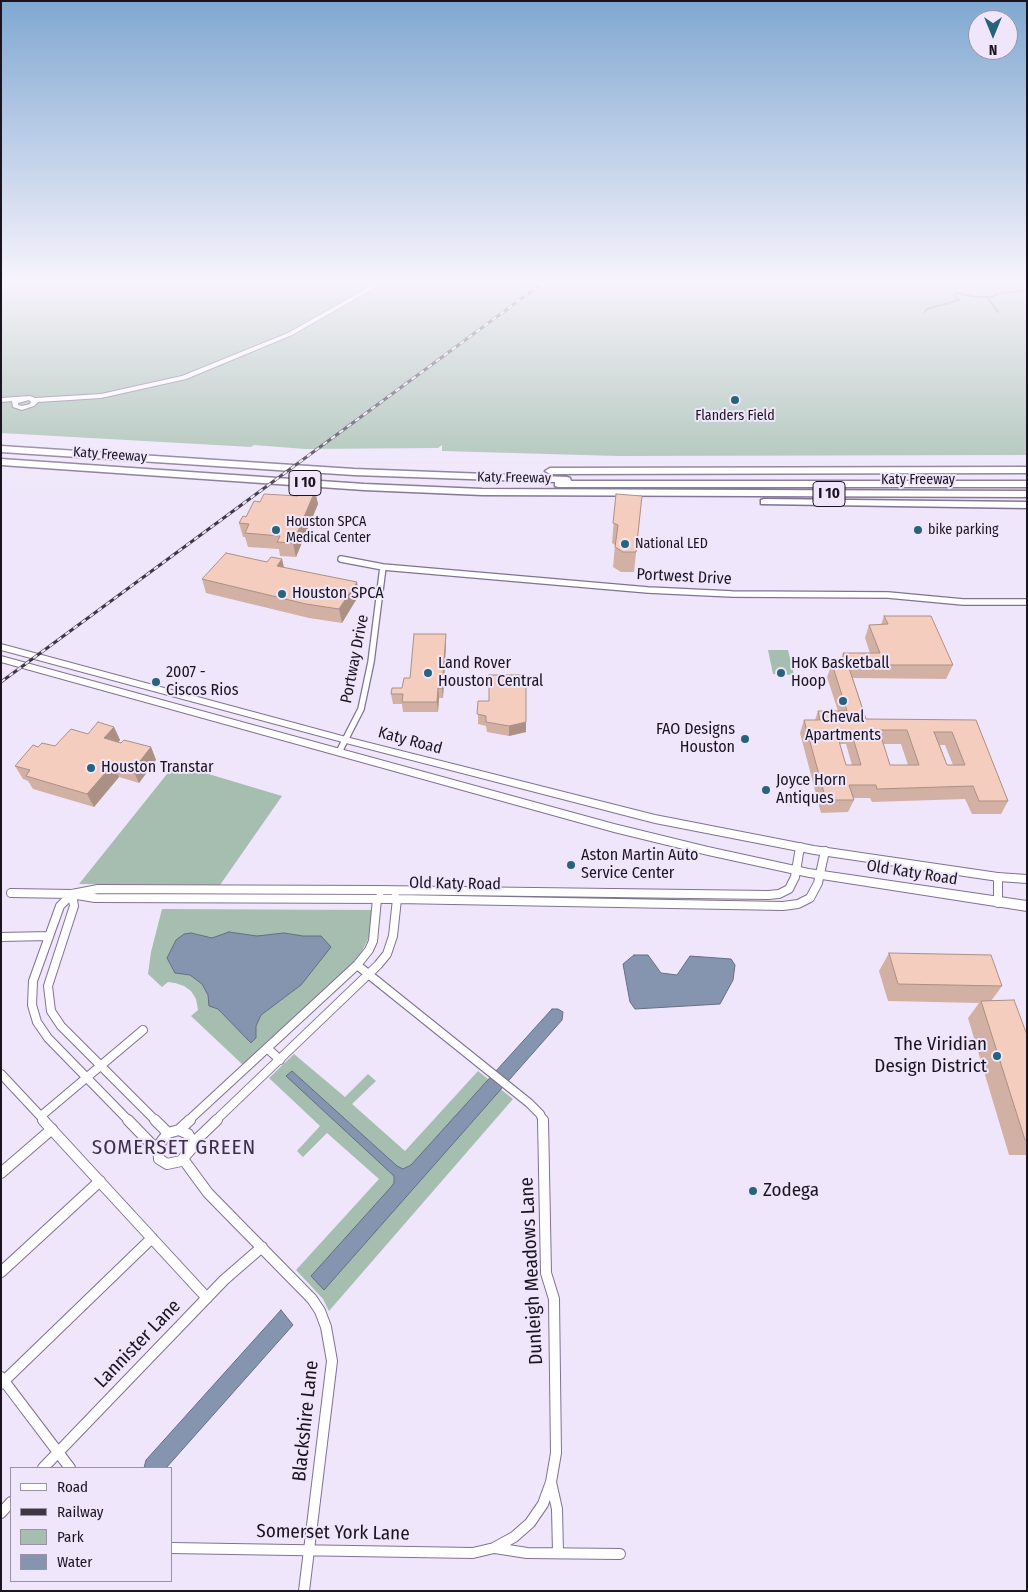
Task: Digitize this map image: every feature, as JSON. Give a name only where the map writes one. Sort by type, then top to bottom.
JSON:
[{"type":"highway","name":"Katy Freeway","points":[[1,444],[429,470],[1027,470]]},
{"type":"highway","points":[[1,449],[354,472],[491,478],[1027,482]]},
{"type":"highway","points":[[1,454],[366,479],[469,484],[1027,482]]},
{"type":"highway","name":"Katy Freeway","points":[[1,462],[374,487],[492,492],[1027,494]]},
{"type":"highway","points":[[857,469],[1027,464]]},
{"type":"highway","points":[[647,494],[686,499],[807,504],[1027,505]]},
{"type":"main road","points":[[1,401],[15,404],[16,407],[22,408],[33,403],[112,395],[157,386],[204,371],[237,356]]},
{"type":"main road","points":[[1,401],[30,398],[33,403]]},
{"type":"main road","points":[[15,404],[22,399]]},
{"type":"main road","name":"Katy Road","points":[[1,647],[346,740],[646,816],[819,851]]},
{"type":"main road","name":"Katy Road","points":[[1,659],[614,828],[815,874]]},
{"type":"main road","points":[[200,714],[206,702]]},
{"type":"main road","points":[[307,743],[314,731]]},
{"type":"main road","name":"Old Katy Road","points":[[819,851],[998,877],[1027,879]]},
{"type":"main road","name":"Old Katy Road","points":[[815,874],[1027,906]]},
{"type":"street","name":"Portwest Drive","points":[[341,559],[383,566],[648,590],[732,594],[888,595],[963,602],[1027,602]]},
{"type":"street","name":"Portway Drive","points":[[339,752],[361,709],[372,662],[383,566]]},
{"type":"street","name":"Old Katy Road","points":[[72,894],[98,889],[579,891],[778,894],[789,888],[796,877],[800,847]]},
{"type":"street","name":"Old Katy Road","points":[[11,894],[72,894],[94,898],[580,901],[783,906],[798,904],[815,893],[815,874],[819,851]]},
{"type":"street","points":[[998,877],[998,903]]},
{"type":"street","points":[[226,899],[228,890]]},
{"type":"street","points":[[388,890],[397,899],[391,944],[384,958],[369,975],[192,1144],[189,1154],[176,1163],[166,1164],[159,1159],[157,1150],[160,1141],[168,1133],[179,1130],[357,965],[369,950],[372,941],[377,899],[388,890]]},
{"type":"street","points":[[579,891],[580,901]]},
{"type":"street","points":[[72,894],[60,906],[32,986],[32,1005],[37,1022],[48,1038],[157,1150]]},
{"type":"street","points":[[72,894],[74,906],[48,986],[51,1011],[61,1026],[168,1133]]},
{"type":"street","points":[[2,938],[49,936]]},
{"type":"street","points":[[45,946],[60,947]]},
{"type":"street","name":"Dunleigh Meadows Lane","points":[[357,965],[513,1090],[540,1114],[544,1128],[546,1273],[554,1299],[556,1453],[551,1482],[543,1504],[530,1523]]},
{"type":"street","points":[[42,1116],[143,1030]]},
{"type":"street","points":[[267,1048],[280,1060]]},
{"type":"street","points":[[1,1074],[42,1116],[207,1298]]},
{"type":"street","points":[[1,1173],[52,1129]]},
{"type":"street","points":[[179,1130],[188,1134],[192,1144]]},
{"type":"street","name":"Blackshire Lane","points":[[183,1159],[208,1193],[312,1299],[320,1312],[330,1343],[332,1361],[304,1591]]},
{"type":"street","points":[[1,1272],[100,1181]]},
{"type":"street","points":[[69,1467],[2,1381],[152,1238]]},
{"type":"street","name":"Lannister Lane","points":[[44,1467],[224,1280],[262,1248]]},
{"type":"street","name":"Dunleigh Meadows Lane","points":[[551,1482],[557,1509],[558,1554]]},
{"type":"street","points":[[1,1512],[10,1503]]},
{"type":"street","name":"Somerset York Lane","points":[[172,1548],[473,1553],[494,1548],[514,1537],[530,1523]]},
{"type":"street","name":"Somerset York Lane","points":[[494,1548],[527,1554],[620,1554]]},
{"type":"green space","points":[[1,356],[1027,356],[1027,455],[618,456],[442,451],[442,445],[438,448],[305,449],[254,445],[251,447],[1,433]]},
{"type":"green space","points":[[768,650],[788,650],[794,675],[773,674]]},
{"type":"green space","points":[[175,764],[282,796],[220,885],[79,884]]},
{"type":"green space","points":[[162,909],[372,910],[369,937],[359,957],[243,1065],[191,1016],[198,1010],[196,999],[191,991],[184,986],[168,982],[162,987],[148,974],[151,952]]},
{"type":"green space","points":[[294,1054],[345,1097],[368,1074],[376,1081],[352,1104],[405,1151],[478,1071],[513,1099],[329,1311],[323,1299],[296,1270],[379,1179],[327,1133],[303,1157],[297,1151],[320,1126],[269,1078]]},
{"type":"water","points":[[229,932],[257,936],[284,933],[321,936],[331,947],[301,985],[261,1015],[256,1026],[256,1038],[251,1043],[218,1009],[209,1006],[208,995],[202,984],[190,975],[175,973],[167,958],[176,940],[184,934],[191,933],[212,938]]},
{"type":"water","points":[[634,955],[648,955],[661,973],[677,975],[690,956],[731,959],[735,965],[733,980],[720,1004],[635,1009],[630,1002],[623,964]]},
{"type":"water","points":[[552,1009],[558,1009],[563,1012],[562,1020],[324,1290],[311,1276],[391,1187],[394,1183],[394,1176],[286,1076],[292,1071],[397,1166],[403,1169],[411,1165]]},
{"type":"water","points":[[281,1310],[293,1325],[167,1467],[144,1467],[146,1460]]},
{"type":"building","points":[[303,490],[315,491],[293,543],[277,542],[280,536],[245,533],[249,524],[239,523],[243,516],[246,517],[254,501],[260,502],[264,494],[298,496]]},
{"type":"building","points":[[616,494],[642,496],[636,552],[623,552],[615,547],[618,525],[613,523]]},
{"type":"building","points":[[226,553],[267,562],[271,557],[282,559],[277,566],[357,582],[339,609],[306,604],[202,579]]},
{"type":"building","points":[[884,616],[931,616],[953,665],[848,665],[866,719],[976,720],[1008,801],[979,801],[973,786],[877,789],[876,785],[849,785],[854,800],[826,800],[804,720],[820,720],[818,711],[847,711],[832,664],[847,664],[843,653],[880,653],[869,625],[888,624]],"holes":[[[879,730],[907,730],[919,765],[890,765]],[[836,731],[851,731],[861,765],[846,765]],[[934,732],[952,732],[965,765],[947,765]]]},
{"type":"building","name":"Land Rover Houston Central","points":[[414,634],[446,634],[442,688],[438,688],[437,702],[402,702],[403,694],[391,694],[392,688],[402,688],[404,678],[410,678]]},
{"type":"building","points":[[489,675],[526,675],[526,722],[509,726],[486,722],[486,716],[477,714],[478,701],[489,701]]},
{"type":"building","name":"Houston Transtar","points":[[98,722],[114,727],[104,738],[121,743],[124,740],[151,747],[133,770],[113,764],[87,794],[26,776],[30,770],[15,766],[33,745],[38,747],[42,743],[55,746],[71,729],[88,734]]},
{"type":"building","points":[[889,953],[991,955],[1002,986],[898,984]]},
{"type":"building","points":[[1014,1000],[1027,1035],[1027,1140],[1025,1140],[981,1001]]},
{"type":"railway","points":[[1,682],[443,356]]},
{"type":"place","name":"Flanders Field","points":[[735,400]]},
{"type":"place","name":"Houston SPCA Medical Center","points":[[276,530]]},
{"type":"place","name":"bike parking","points":[[918,530]]},
{"type":"place","name":"National LED","points":[[625,544]]},
{"type":"place","name":"Houston SPCA","points":[[282,594]]},
{"type":"place","name":"Land Rover Houston Central","points":[[428,673]]},
{"type":"place","name":"HoK Basketball Hoop","points":[[781,673]]},
{"type":"place","name":"2007 - Ciscos Rios","points":[[156,682]]},
{"type":"place","name":"Cheval Apartments","points":[[843,701]]},
{"type":"place","name":"FAO Designs Houston","points":[[745,739]]},
{"type":"place","name":"Houston Transtar","points":[[91,768]]},
{"type":"place","name":"Joyce Horn Antiques","points":[[766,790]]},
{"type":"place","name":"Aston Martin Auto Service Center","points":[[571,865]]},
{"type":"place","name":"The Viridian Design District","points":[[997,1056]]},
{"type":"place","name":"Zodega","points":[[753,1191]]},
{"type":"district","name":"SOMERSET GREEN","points":[[174,1148]]}]
